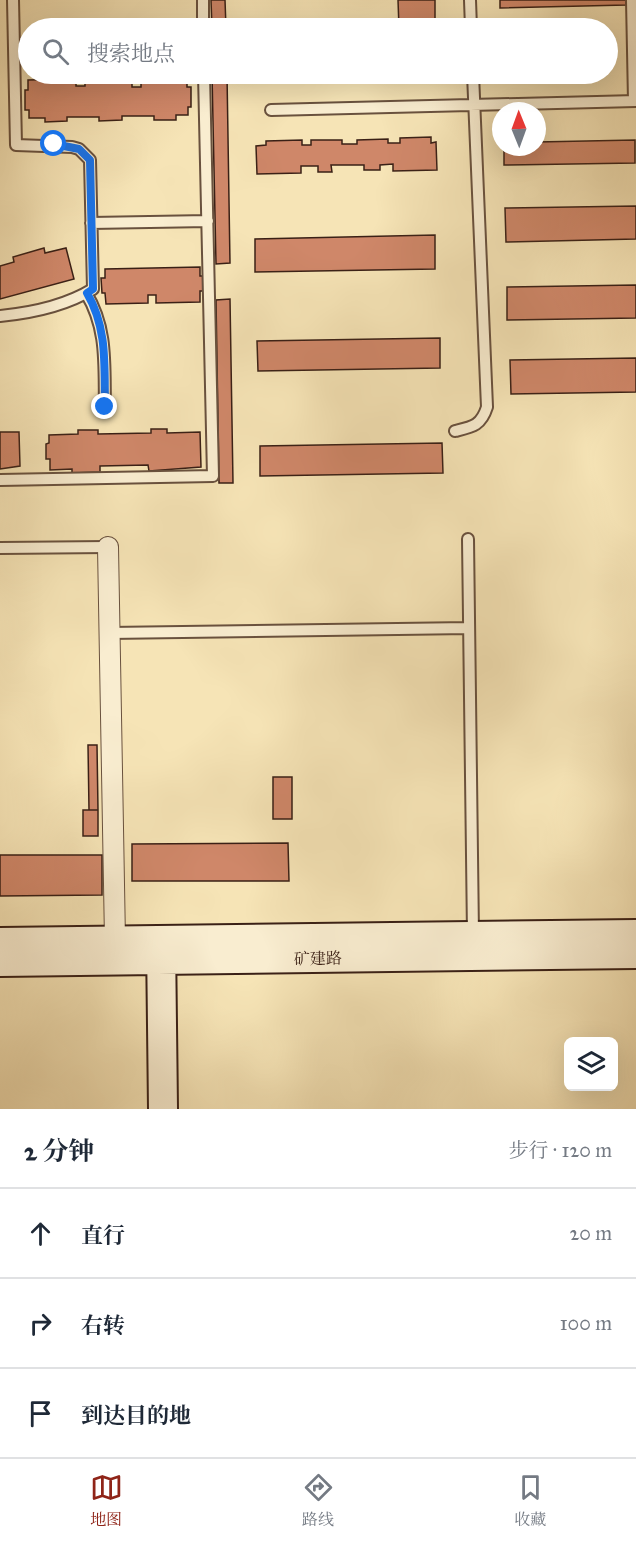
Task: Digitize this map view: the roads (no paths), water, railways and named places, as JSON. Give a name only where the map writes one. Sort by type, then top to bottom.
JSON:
[{"type":"street","points":[[108,547],[115,940]]},
{"type":"street","name":"矿建路","points":[[0,962],[161,950],[473,936],[636,934]]},
{"type":"street","name":"矿建路","points":[[0,942],[115,940],[161,950],[636,954]]},
{"type":"street","points":[[161,950],[163,1109]]},
{"type":"lane","points":[[0,316],[45,307],[93,289],[90,160],[79,149],[72,147],[16,145],[13,0]]},
{"type":"lane","points":[[202,0],[203,18]]},
{"type":"lane","points":[[470,0],[471,18]]},
{"type":"lane","points":[[271,110],[635,101],[632,0]]},
{"type":"lane","points":[[0,480],[213,476],[204,84]]},
{"type":"lane","points":[[454,431],[476,426],[483,418],[487,407],[473,84]]},
{"type":"lane","points":[[91,224],[208,221]]},
{"type":"lane","points":[[87,293],[98,312],[103,336],[105,407]]},
{"type":"lane","points":[[468,539],[473,936]]},
{"type":"lane","points":[[0,548],[108,547]]},
{"type":"lane","points":[[110,633],[469,628]]}]
